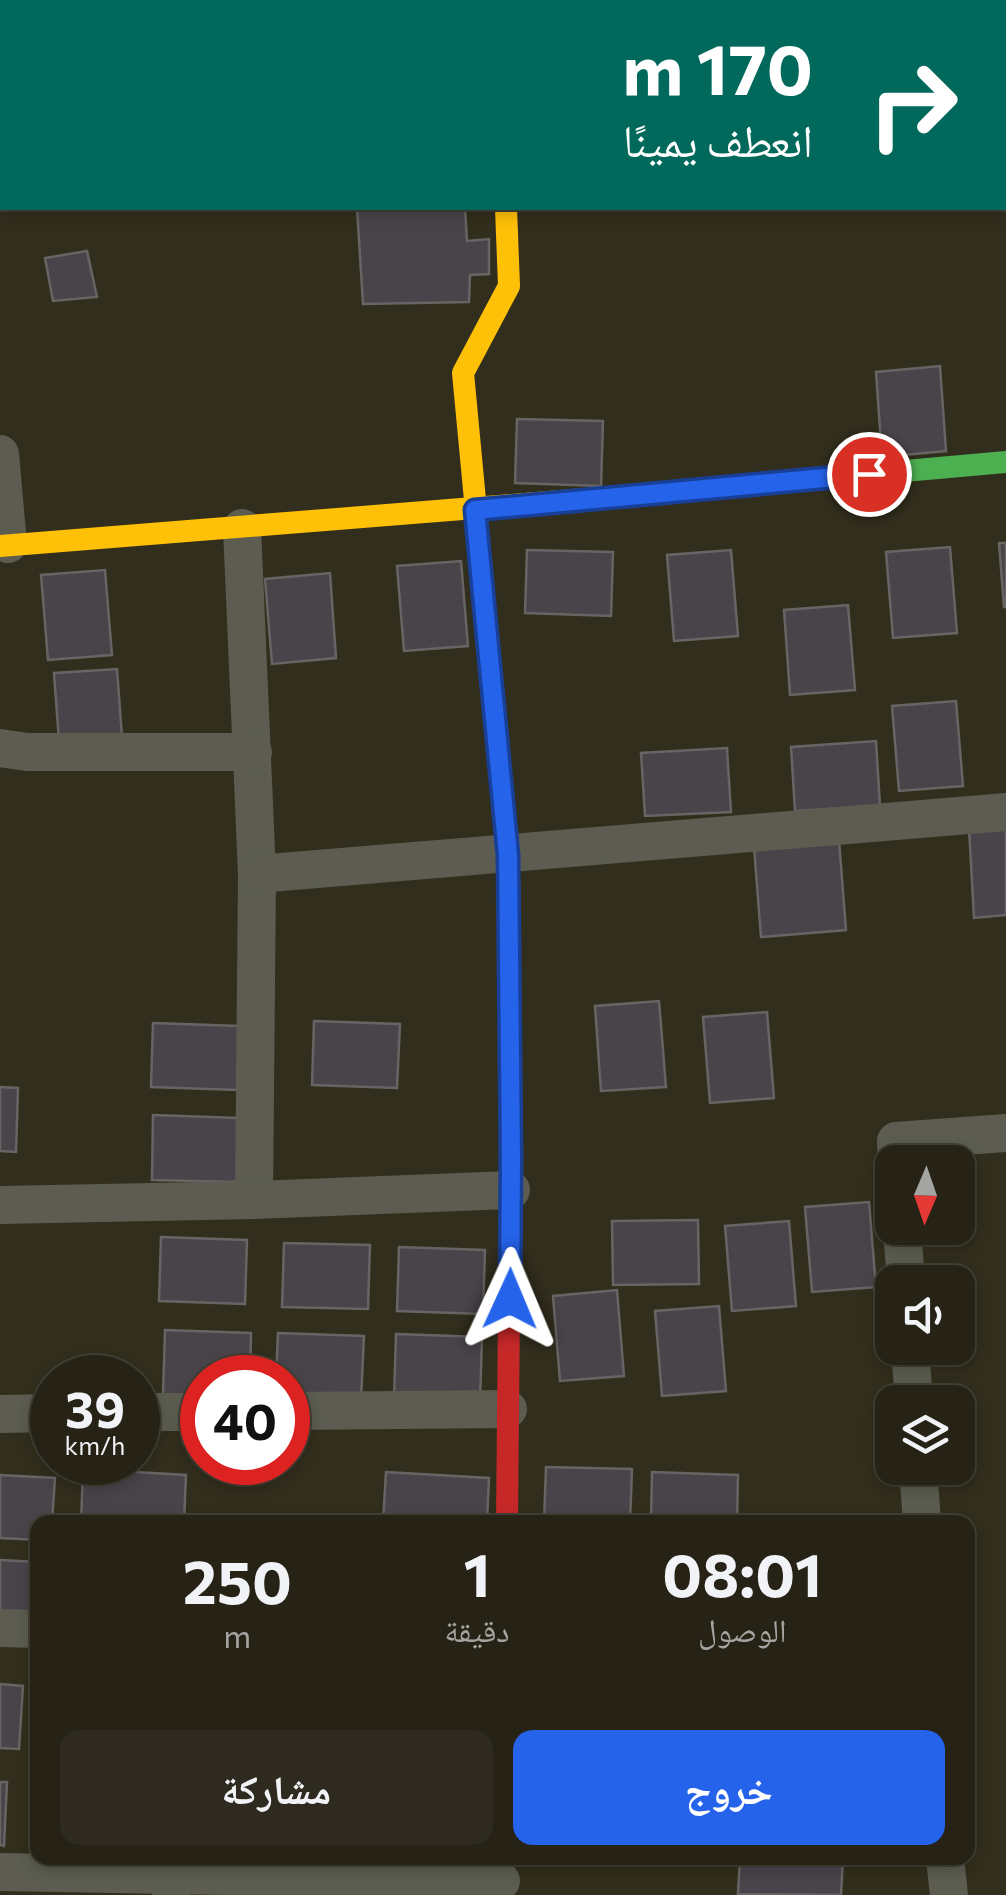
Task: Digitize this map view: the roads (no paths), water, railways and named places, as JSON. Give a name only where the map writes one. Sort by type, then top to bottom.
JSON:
[{"type":"street","points":[[506,210],[509,286],[463,374],[508,855],[511,1190],[506,1515]]},
{"type":"street","points":[[0,454],[4,545],[475,510],[1006,462]]},
{"type":"street","points":[[242,528],[257,874],[254,1200]]},
{"type":"street","points":[[0,748],[27,752],[252,752]]},
{"type":"street","points":[[257,874],[1006,812]]},
{"type":"street","points":[[896,1145],[896,1141],[1006,1134]]},
{"type":"street","points":[[0,1205],[511,1190]]},
{"type":"street","points":[[310,1411],[508,1409]]},
{"type":"street","points":[[0,1414],[30,1413]]},
{"type":"street","points":[[919,1485],[921,1515]]},
{"type":"street","points":[[0,1628],[30,1629]]},
{"type":"street","points":[[947,1865],[949,1895]]},
{"type":"street","points":[[0,1872],[171,1885],[501,1878]]}]
